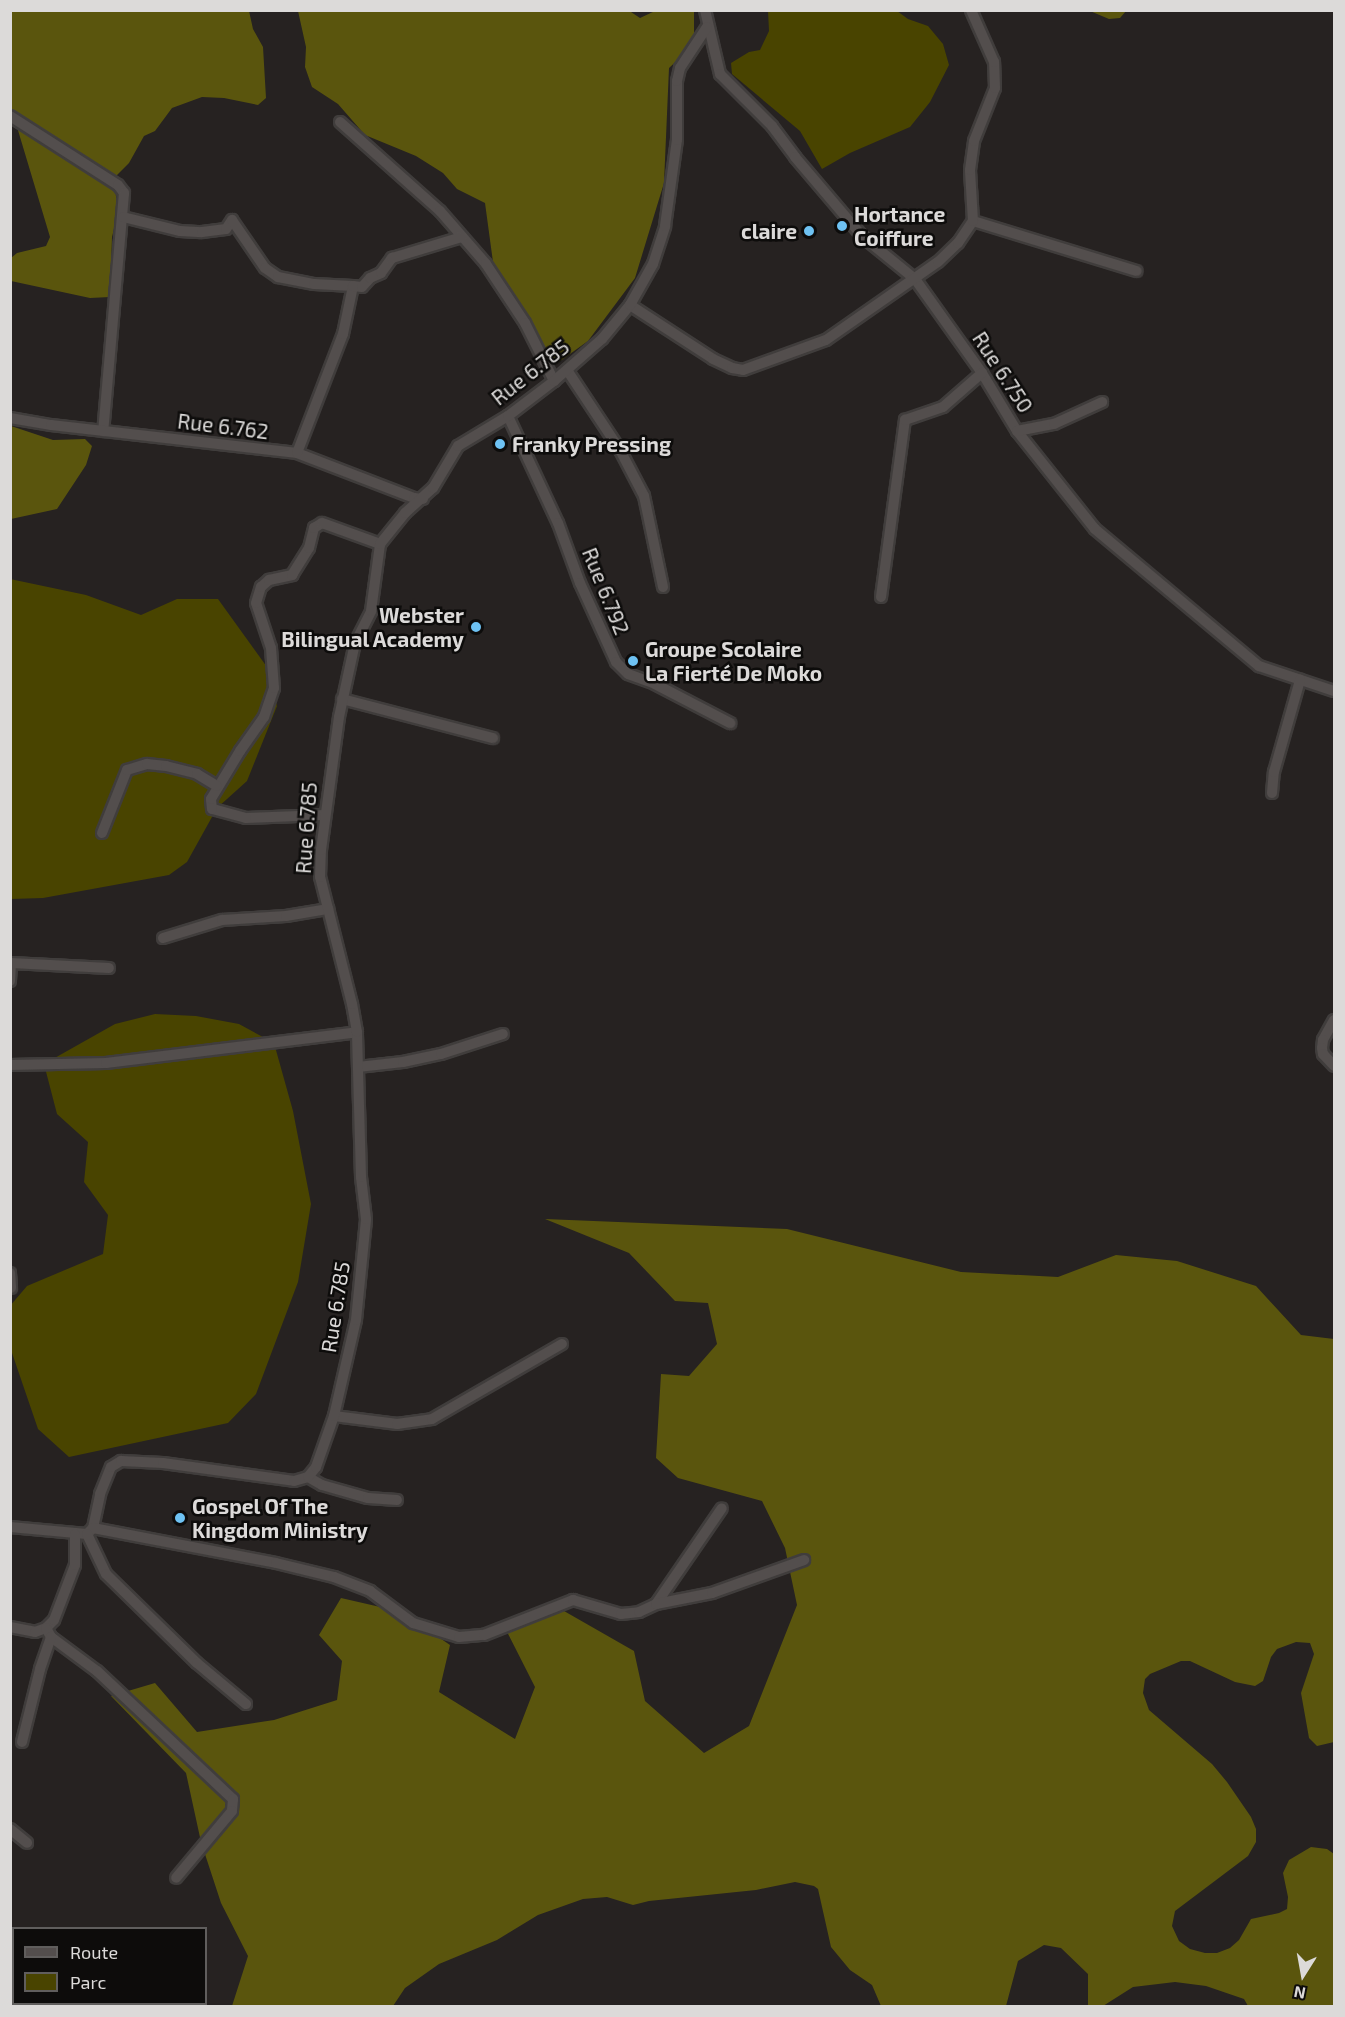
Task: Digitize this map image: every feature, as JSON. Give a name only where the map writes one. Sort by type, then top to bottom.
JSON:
[{"type":"street","name":"Rue 6.750","points":[[705,10],[707,27],[720,74],[772,126],[795,158],[862,236],[882,255],[915,279],[982,373],[1017,431],[1110,544],[1259,666],[1335,691]]},
{"type":"street","points":[[630,305],[713,359],[732,368],[743,369],[826,340],[915,279],[958,243],[973,221],[970,170],[974,141],[995,88],[994,62],[971,10]]},
{"type":"street","name":"Rue 6.785","points":[[308,1477],[316,1467],[334,1416],[356,1320],[366,1219],[361,1177],[357,1032],[320,877],[324,815],[342,699],[355,643],[371,611],[380,544],[405,513],[423,499],[458,446],[508,416],[554,381],[602,339],[630,305],[653,264],[666,226],[677,140],[677,81],[680,68],[707,27]]},
{"type":"street","points":[[10,116],[118,185],[124,193],[103,431]]},
{"type":"street","points":[[340,122],[401,174],[486,264],[525,323],[554,381]]},
{"type":"street","points":[[123,217],[180,231],[202,232],[226,229],[232,220],[265,268],[278,277],[314,284],[362,287],[370,278],[381,273],[392,258],[462,237]]},
{"type":"street","points":[[973,221],[1137,271]]},
{"type":"street","points":[[297,453],[343,334],[353,286]]},
{"type":"street","points":[[567,370],[620,450],[644,496],[663,587]]},
{"type":"street","points":[[881,597],[905,420],[943,407],[982,373]]},
{"type":"street","points":[[1017,431],[1054,424],[1102,402]]},
{"type":"street","name":"Rue 6.792","points":[[508,416],[558,523],[580,583],[616,662],[628,674],[655,684],[730,723]]},
{"type":"street","name":"Rue 6.762","points":[[10,418],[297,453],[414,498],[423,499]]},
{"type":"street","points":[[324,815],[246,818],[223,814],[213,809],[211,799],[264,717],[273,688],[271,648],[256,603],[261,587],[269,580],[292,575],[309,548],[314,528],[322,523],[380,544]]},
{"type":"street","points":[[1272,793],[1274,772],[1300,680]]},
{"type":"street","points":[[342,699],[493,738]]},
{"type":"street","points":[[102,833],[127,770],[147,764],[166,766],[197,774],[218,786]]},
{"type":"street","points":[[163,938],[222,920],[286,916],[328,909]]},
{"type":"street","points":[[10,958],[10,981]]},
{"type":"street","points":[[11,963],[109,968]]},
{"type":"street","points":[[1335,1020],[1323,1040],[1322,1048],[1323,1054],[1335,1066]]},
{"type":"street","points":[[10,1065],[106,1063],[357,1032]]},
{"type":"street","points":[[358,1067],[404,1062],[441,1054],[503,1034]]},
{"type":"street","points":[[10,1273],[11,1288]]},
{"type":"street","points":[[334,1416],[397,1424],[432,1419],[562,1344]]},
{"type":"street","points":[[22,1742],[49,1632],[111,1467],[121,1461],[163,1463],[294,1481],[308,1477],[322,1485],[369,1497],[397,1500]]},
{"type":"street","points":[[656,1604],[666,1593],[680,1567],[722,1508]]},
{"type":"street","points":[[10,1527],[85,1532],[276,1563],[334,1577],[370,1591],[413,1623],[459,1637],[484,1635],[573,1600],[621,1614],[639,1612],[656,1604],[712,1593],[804,1560]]},
{"type":"street","points":[[85,1532],[106,1574],[197,1663],[246,1704]]},
{"type":"street","points":[[10,1627],[49,1632],[97,1671],[233,1799],[232,1811],[176,1878]]},
{"type":"street","points":[[10,1829],[27,1843]]},
{"type":"green space","points":[[768,11],[897,11],[908,19],[928,26],[943,44],[949,65],[930,102],[910,127],[850,153],[822,169],[800,131],[732,74],[731,63],[749,52],[760,50],[769,31]]},
{"type":"green space","points":[[10,579],[86,595],[141,615],[177,599],[218,599],[267,667],[277,706],[247,781],[217,808],[187,862],[169,875],[43,898],[11,899]]},
{"type":"green space","points":[[155,1014],[196,1016],[239,1024],[274,1043],[293,1111],[311,1204],[298,1282],[256,1394],[228,1423],[69,1457],[38,1429],[11,1350],[10,1306],[27,1286],[103,1254],[108,1215],[84,1182],[88,1142],[57,1114],[44,1064],[115,1024]]},
{"type":"shaded area","points":[[628,10],[640,18],[655,11],[694,11],[694,34],[684,54],[669,68],[664,183],[635,278],[588,341],[556,364],[537,339],[493,262],[485,203],[457,189],[443,173],[416,156],[365,135],[338,104],[312,87],[305,67],[306,47],[298,11]]},
{"type":"shaded area","points":[[11,11],[249,11],[253,29],[263,47],[266,98],[258,105],[224,98],[202,97],[172,108],[155,131],[144,136],[129,163],[115,177],[117,217],[112,237],[110,297],[90,298],[11,281],[11,258],[17,253],[46,246],[50,237],[11,107]]},
{"type":"shaded area","points":[[1090,11],[1126,11],[1120,18],[1109,19]]},
{"type":"shaded area","points":[[11,426],[53,440],[85,439],[92,446],[86,465],[57,509],[11,519]]},
{"type":"shaded area","points":[[545,1219],[787,1229],[961,1272],[1058,1277],[1116,1255],[1177,1261],[1256,1286],[1301,1335],[1334,1339],[1334,1742],[1317,1746],[1309,1738],[1301,1693],[1314,1654],[1310,1643],[1296,1642],[1277,1649],[1271,1657],[1263,1681],[1255,1686],[1235,1682],[1190,1661],[1181,1661],[1150,1674],[1145,1679],[1143,1693],[1149,1710],[1212,1764],[1227,1782],[1251,1817],[1256,1829],[1256,1842],[1248,1856],[1175,1911],[1172,1926],[1179,1941],[1190,1949],[1205,1953],[1217,1953],[1230,1948],[1239,1940],[1251,1919],[1287,1909],[1288,1897],[1283,1873],[1289,1860],[1311,1847],[1327,1849],[1334,1854],[1334,2006],[1248,2006],[1244,1999],[1206,1986],[1175,1982],[1133,1987],[1103,2006],[1088,2006],[1088,1974],[1061,1948],[1044,1945],[1018,1961],[1006,2006],[881,2006],[872,1985],[850,1970],[831,1947],[818,1889],[795,1882],[756,1890],[649,1901],[633,1905],[607,1897],[583,1899],[538,1915],[497,1940],[439,1964],[405,1988],[393,2006],[232,2006],[248,1956],[221,1903],[201,1842],[186,1773],[111,1696],[155,1683],[197,1732],[274,1720],[337,1700],[342,1661],[319,1635],[341,1598],[402,1612],[450,1645],[439,1692],[515,1739],[535,1687],[502,1622],[557,1607],[634,1651],[645,1701],[704,1753],[749,1726],[797,1605],[785,1548],[762,1501],[678,1478],[656,1458],[661,1374],[689,1376],[717,1344],[708,1303],[675,1301],[629,1253]]},
{"type":"place","name":"Hortance Coiffure","points":[[842,226]]},
{"type":"place","name":"claire","points":[[809,231]]},
{"type":"place","name":"Franky Pressing","points":[[500,444]]},
{"type":"place","name":"Webster Bilingual Academy","points":[[476,627]]},
{"type":"place","name":"Groupe Scolaire La Fierté De Moko","points":[[633,661]]},
{"type":"place","name":"Gospel Of The Kingdom Ministry","points":[[180,1518]]}]
